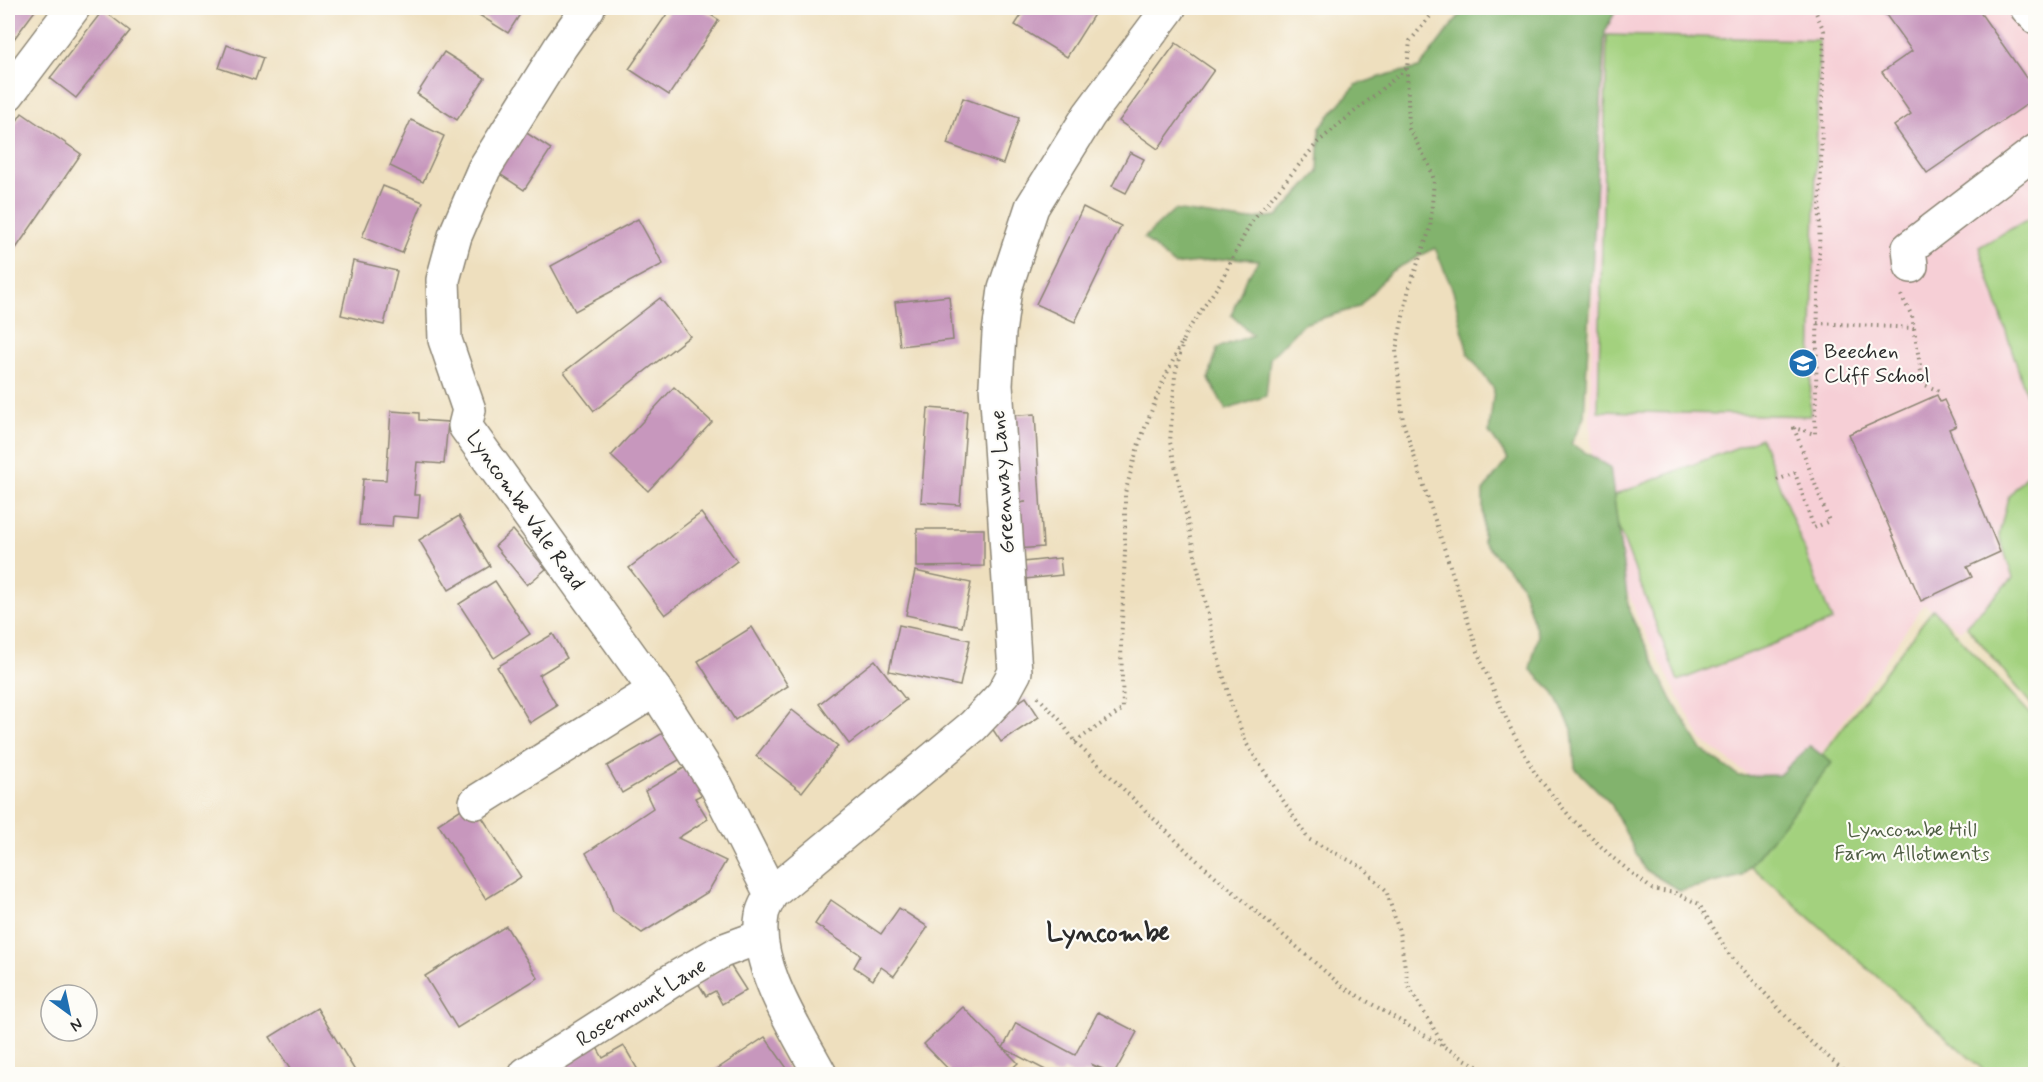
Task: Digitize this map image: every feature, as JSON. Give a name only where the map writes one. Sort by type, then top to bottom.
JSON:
[{"type":"street","points":[[8,94],[73,8]]},
{"type":"street","name":"Lyncombe Vale Road","points":[[588,8],[561,46],[484,169],[455,236],[443,280],[445,340],[469,410],[465,426],[655,690],[717,787],[771,894]]},
{"type":"street","name":"Greenway Lane","points":[[1015,672],[996,385],[999,333],[1005,289],[1032,207],[1089,115],[1169,8]]},
{"type":"street","points":[[2027,8],[2036,17]]},
{"type":"street","points":[[1911,266],[1909,248],[2036,151]]},
{"type":"street","points":[[820,1074],[771,980],[760,936],[762,913],[771,894],[973,726],[1003,694],[1015,672]]},
{"type":"street","points":[[476,802],[655,690]]},
{"type":"street","name":"Rosemount Lane","points":[[526,1074],[674,979],[722,951],[760,936]]},
{"type":"path","points":[[1437,8],[1410,42],[1407,68],[1409,129],[1429,165],[1434,180],[1430,229],[1409,288],[1396,350],[1403,422],[1481,661],[1510,727],[1536,775],[1571,818],[1613,858],[1652,890],[1675,893],[1699,904],[1729,954],[1803,1035],[1848,1074]]},
{"type":"path","points":[[1777,480],[1795,472],[1814,528],[1829,521],[1794,428],[1815,434],[1824,31],[1814,8]]},
{"type":"path","points":[[1075,742],[1123,709],[1121,646],[1125,493],[1138,446],[1161,386],[1186,333],[1220,283],[1250,224],[1318,141],[1407,68]]},
{"type":"path","points":[[1911,266],[1891,278],[1912,316],[1923,384],[1939,391]]},
{"type":"path","points":[[1817,323],[1914,328]]},
{"type":"path","points":[[1186,333],[1175,375],[1170,442],[1215,646],[1231,703],[1246,743],[1308,839],[1362,867],[1386,890],[1399,931],[1408,985],[1445,1048]]},
{"type":"path","points":[[1015,672],[1060,720],[1075,742],[1192,856],[1343,987],[1490,1074]]},
{"type":"shaded area","name":"Beechen Cliff School","points":[[1600,8],[2035,8],[2035,215],[1979,248],[2035,423],[2035,465],[2008,497],[2000,535],[2013,578],[1960,631],[1924,604],[1814,764],[1779,778],[1748,775],[1701,739],[1639,622],[1593,499],[1590,415]]},
{"type":"green space","points":[[1465,8],[1617,8],[1605,32],[1584,417],[1571,444],[1610,467],[1629,611],[1672,700],[1702,750],[1739,776],[1779,775],[1810,746],[1832,763],[1742,876],[1680,891],[1644,869],[1611,804],[1575,768],[1572,729],[1553,691],[1530,669],[1538,636],[1521,583],[1483,542],[1483,491],[1508,459],[1489,432],[1494,389],[1468,354],[1453,291],[1435,248],[1390,272],[1359,307],[1303,324],[1270,358],[1266,396],[1226,410],[1209,379],[1217,348],[1253,335],[1231,315],[1246,278],[1259,260],[1233,258],[1174,265],[1144,238],[1174,210],[1243,220],[1278,216],[1318,172],[1320,127],[1356,85],[1419,68]]},
{"type":"green space","points":[[1607,35],[1819,40],[1810,416],[1598,411]]},
{"type":"green space","points":[[2035,215],[2035,422],[1979,247]]},
{"type":"green space","points":[[1761,438],[1832,621],[1678,681],[1607,498]]},
{"type":"green space","points":[[2035,465],[2035,709],[1966,625],[2013,578],[1999,535],[2008,497]]},
{"type":"green space","name":"Lyncombe Hill Farm Allotments","points":[[1933,609],[2035,719],[2035,1074],[1988,1074],[1743,859]]},
{"type":"building","points":[[8,8],[37,8],[8,47]]},
{"type":"building","points":[[468,8],[524,8],[508,33]]},
{"type":"building","points":[[671,8],[700,8],[719,20],[669,95],[629,69]]},
{"type":"building","points":[[1026,8],[1098,8],[1067,57],[1015,25]]},
{"type":"building","points":[[1881,8],[1977,8],[2036,92],[2036,98],[1927,173],[1894,126],[1911,114],[1882,72],[1912,51]]},
{"type":"building","points":[[103,10],[130,31],[76,98],[50,78]]},
{"type":"building","points":[[1176,43],[1214,70],[1158,149],[1119,121]]},
{"type":"building","points":[[227,45],[263,58],[255,80],[219,68]]},
{"type":"building","points":[[444,52],[485,78],[457,120],[417,94]]},
{"type":"building","points":[[963,98],[1019,118],[1003,164],[947,144]]},
{"type":"building","points":[[22,113],[81,154],[8,260],[8,134]]},
{"type":"building","points":[[411,120],[444,136],[423,182],[390,166]]},
{"type":"building","points":[[519,128],[551,149],[524,190],[492,169]]},
{"type":"building","points":[[1130,152],[1144,159],[1126,193],[1112,186]]},
{"type":"building","points":[[383,186],[423,202],[402,253],[362,237]]},
{"type":"building","points":[[1083,207],[1121,226],[1075,322],[1036,304]]},
{"type":"building","points":[[638,219],[663,264],[575,311],[551,266]]},
{"type":"building","points":[[353,261],[397,271],[384,325],[341,315]]},
{"type":"building","points":[[949,296],[953,340],[900,346],[895,302]]},
{"type":"building","points":[[660,298],[690,336],[594,411],[564,372]]},
{"type":"building","points":[[674,387],[712,422],[648,491],[611,456]]},
{"type":"building","points":[[1937,395],[1940,402],[1944,400],[1956,426],[1949,429],[2000,552],[1967,567],[1972,577],[1921,601],[1849,434]]},
{"type":"building","points":[[928,408],[967,411],[960,505],[921,502]]},
{"type":"building","points":[[391,411],[419,413],[419,420],[448,422],[444,464],[417,462],[414,495],[420,495],[418,518],[393,516],[392,527],[359,525],[363,479],[386,480]]},
{"type":"building","points":[[1035,414],[1043,547],[1016,549],[1012,504],[1026,502],[1009,503],[1004,416]]},
{"type":"building","points":[[701,513],[737,561],[665,615],[629,568]]},
{"type":"building","points":[[459,516],[490,566],[449,590],[419,540]]},
{"type":"building","points":[[917,529],[984,529],[984,566],[917,567]]},
{"type":"building","points":[[513,530],[546,569],[527,585],[495,546]]},
{"type":"building","points":[[1060,558],[1062,575],[1025,579],[1023,562]]},
{"type":"building","points":[[915,571],[971,583],[962,627],[906,615]]},
{"type":"building","points":[[495,581],[530,634],[494,658],[459,604]]},
{"type":"building","points":[[899,625],[970,640],[960,686],[889,671]]},
{"type":"building","points":[[752,627],[788,686],[735,720],[698,661]]},
{"type":"building","points":[[553,634],[567,658],[539,675],[557,706],[530,723],[497,667]]},
{"type":"building","points":[[875,660],[906,700],[849,744],[819,704]]},
{"type":"building","points":[[1026,697],[1039,717],[1001,742],[988,722]]},
{"type":"building","points":[[792,710],[838,746],[802,792],[756,756]]},
{"type":"building","points":[[668,730],[684,757],[622,793],[607,766]]},
{"type":"building","points":[[699,759],[717,787],[695,798],[708,819],[678,838],[726,861],[708,892],[642,933],[613,912],[605,887],[586,853],[653,808],[645,791]]},
{"type":"building","points":[[472,802],[521,877],[486,899],[438,824]]},
{"type":"building","points":[[831,900],[881,934],[899,908],[928,927],[894,976],[881,967],[873,980],[854,967],[861,955],[815,924]]},
{"type":"building","points":[[506,926],[538,978],[457,1028],[425,976]]},
{"type":"building","points":[[730,965],[746,990],[722,1004],[715,991],[706,996],[698,983]]},
{"type":"building","points":[[963,1007],[1018,1063],[1006,1074],[953,1074],[924,1044]]},
{"type":"building","points":[[317,1008],[357,1074],[293,1074],[270,1037]]},
{"type":"building","points":[[1098,1012],[1137,1032],[1114,1074],[1091,1064],[1109,1074],[1071,1074],[1064,1070],[1062,1074],[1053,1074],[1003,1048],[1016,1023],[1075,1055]]},
{"type":"building","points":[[765,1037],[791,1074],[711,1073]]},
{"type":"building","points":[[595,1044],[603,1058],[624,1046],[638,1070],[631,1074],[554,1074]]},
{"type":"place","name":"Beechen Cliff School","points":[[1803,363]]},
{"type":"district","name":"Lyncombe","points":[[1108,932]]}]
